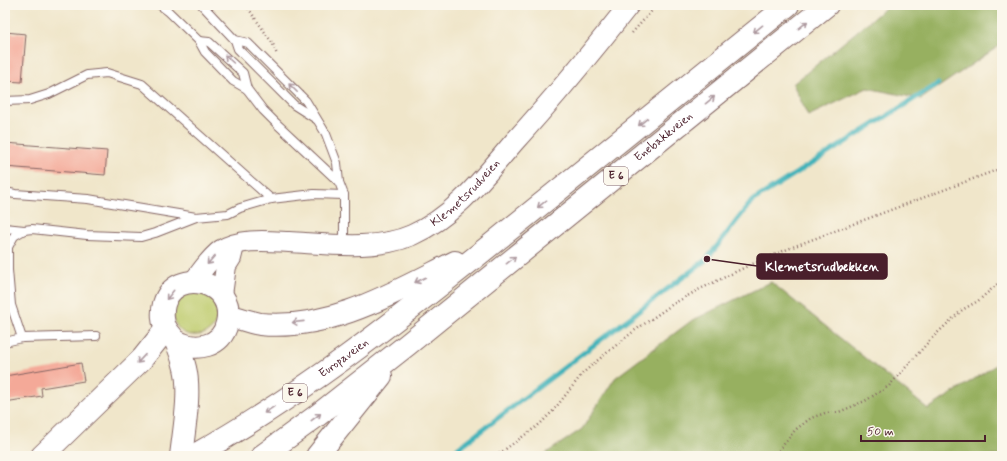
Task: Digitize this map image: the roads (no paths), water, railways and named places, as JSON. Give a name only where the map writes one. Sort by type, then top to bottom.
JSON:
[{"type":"highway","name":"Enebakkveien","points":[[393,324],[788,5]]},
{"type":"highway","name":"Enebakkveien","points":[[407,345],[828,5]]},
{"type":"highway","name":"E 6","points":[[193,282],[204,283],[214,287],[225,305],[260,324],[302,322],[325,318],[381,299],[492,244]]},
{"type":"highway","points":[[182,456],[188,388],[185,368],[163,320],[163,311],[169,294],[184,284],[193,282]]},
{"type":"highway","points":[[188,388],[211,344],[224,332],[227,323],[225,305]]},
{"type":"highway","name":"Europaveien","points":[[193,456],[259,417],[393,324]]},
{"type":"highway","points":[[171,335],[184,346],[202,347],[211,344]]},
{"type":"highway","points":[[42,456],[142,359],[171,335]]},
{"type":"highway","name":"E 6","points":[[262,456],[318,415],[407,345]]},
{"type":"highway","name":"E 6","points":[[317,456],[407,345]]},
{"type":"street","name":"Klemetsrudveien","points":[[193,282],[214,256],[223,249],[244,242],[257,240],[344,245],[384,243],[412,235],[447,214],[462,201],[542,110],[629,5]]},
{"type":"street","points":[[225,305],[226,266],[231,258],[234,246]]},
{"type":"lane","points":[[160,5],[199,41],[205,52],[233,81],[247,89],[272,119],[339,182]]},
{"type":"lane","points":[[202,5],[235,40],[248,43],[302,96],[326,134],[337,163],[339,182],[344,195],[344,245]]},
{"type":"lane","points":[[199,41],[209,42],[243,73],[247,89]]},
{"type":"lane","points":[[5,101],[30,100],[49,94],[87,76],[108,74],[142,84],[271,199]]},
{"type":"lane","points":[[5,192],[88,199],[196,217],[228,214],[240,208],[271,199],[314,194],[344,195]]},
{"type":"lane","points":[[5,228],[24,230],[32,229],[87,235],[141,236],[155,233],[196,217]]},
{"type":"lane","points":[[22,338],[11,306],[8,246],[14,236],[24,230]]},
{"type":"lane","points":[[5,342],[22,338],[96,336]]},
{"type":"waterway","points":[[448,456],[707,259],[752,201],[938,84]]},
{"type":"place","name":"Klemetsrudbekken","points":[[707,259]]}]
